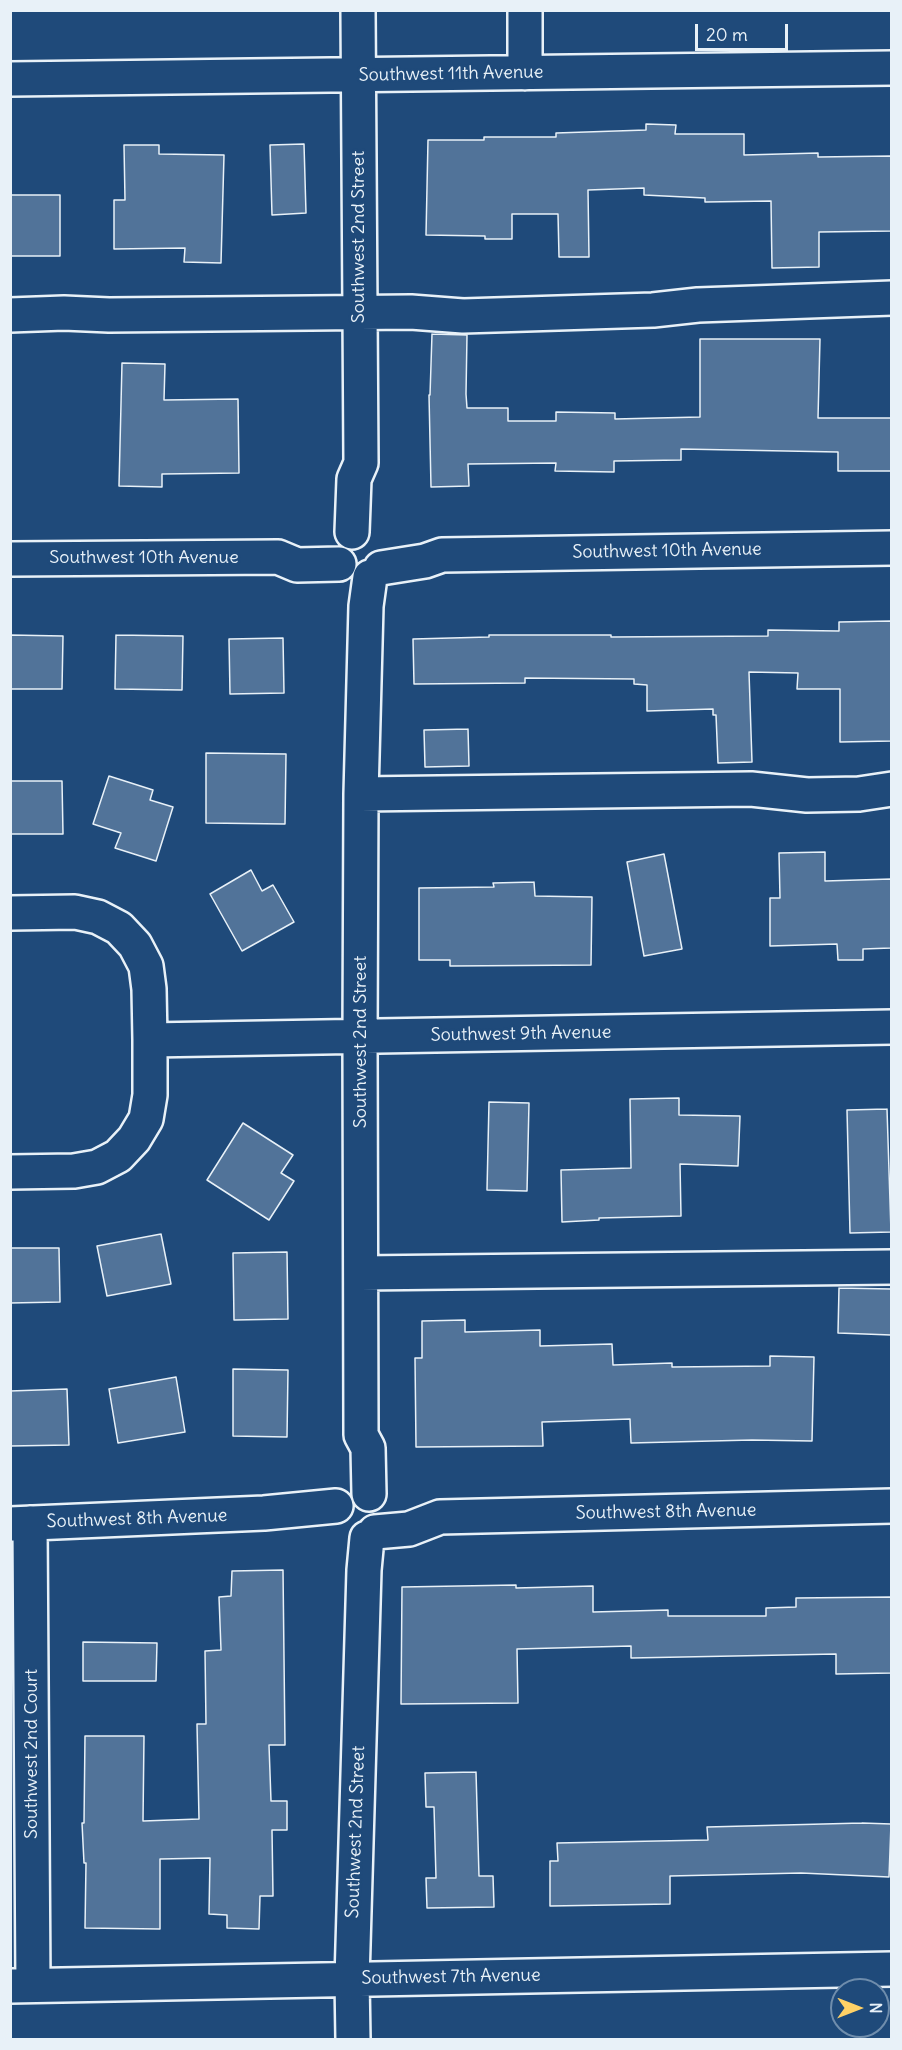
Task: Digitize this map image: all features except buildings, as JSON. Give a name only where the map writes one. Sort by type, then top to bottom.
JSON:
[{"type":"street","name":"Southwest 2nd Street","points":[[353,2040],[352,1979],[363,1625],[346,1603],[345,1556],[358,1516],[354,1446],[361,1435],[361,795],[365,648],[353,620],[361,555],[354,479],[361,463],[358,10]]},
{"type":"street","points":[[525,10],[525,73]]},
{"type":"street","name":"Southwest 11th Avenue","points":[[10,79],[891,68]]},
{"type":"street","points":[[10,315],[411,312],[463,316],[653,310],[741,303],[891,298]]},
{"type":"street","name":"Southwest 10th Avenue","points":[[10,559],[278,557],[291,551],[425,561],[442,555],[891,548]]},
{"type":"street","points":[[361,795],[751,789],[807,795],[859,794],[891,789]]},
{"type":"street","points":[[10,913],[75,912],[98,916],[119,928],[135,945],[146,966],[150,1040],[150,1095],[146,1119],[134,1139],[118,1156],[97,1167],[74,1171],[10,1172]]},
{"type":"street","name":"Southwest 9th Avenue","points":[[150,1040],[891,1027]]},
{"type":"street","points":[[361,1273],[891,1267]]},
{"type":"street","name":"Southwest 8th Avenue","points":[[20,1524],[264,1513],[279,1523],[315,1531],[358,1516],[409,1529],[440,1518],[891,1506]]},
{"type":"street","name":"Southwest 2nd Court","points":[[20,1524],[22,1986]]},
{"type":"street","name":"Southwest 7th Avenue","points":[[22,1986],[891,1969]]}]
